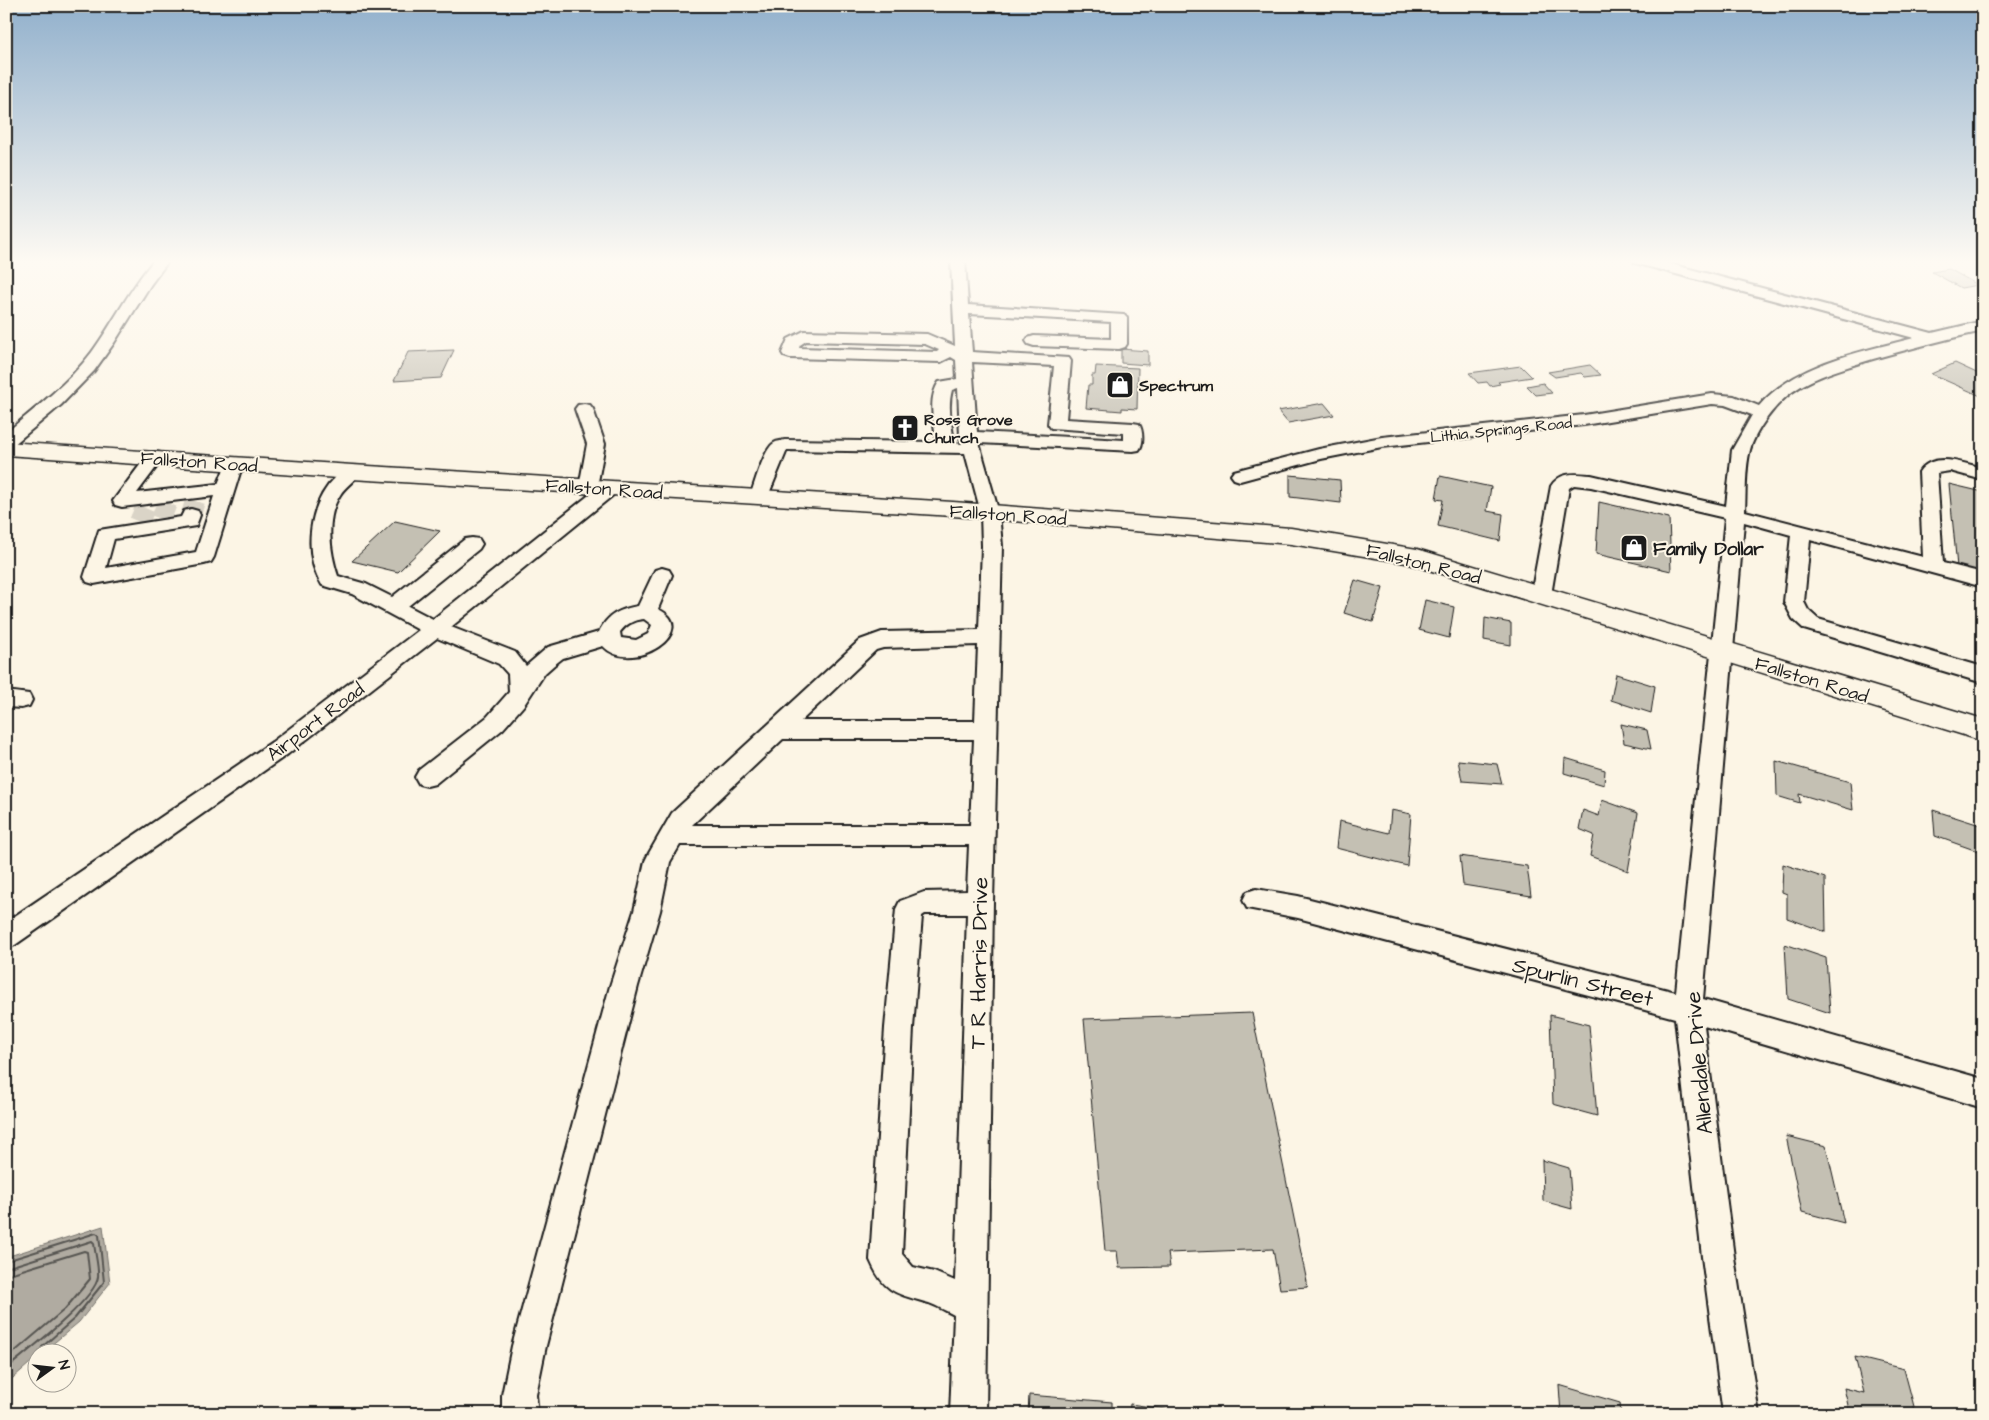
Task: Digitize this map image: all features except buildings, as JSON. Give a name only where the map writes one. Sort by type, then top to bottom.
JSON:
[{"type":"main road","name":"Fallston Road","points":[[6,448],[759,497],[1292,536],[1408,555],[1983,730]]},
{"type":"street","points":[[6,442],[64,392],[97,357],[117,326]]},
{"type":"street","name":"T R Harris Drive","points":[[958,326],[954,356],[966,382],[971,443],[990,513],[992,546],[980,902],[968,1414]]},
{"type":"street","points":[[1034,341],[1119,344],[1119,326]]},
{"type":"street","points":[[1886,326],[1929,338]]},
{"type":"street","points":[[1721,651],[1741,450],[1755,422],[1762,413],[1786,390],[1809,376],[1835,365],[1929,338],[1982,326]]},
{"type":"street","points":[[759,497],[776,451],[779,447],[785,445],[946,448],[971,443],[1056,433],[1063,361],[954,356],[790,353],[790,346],[795,340],[812,336],[926,339],[940,344],[954,356]]},
{"type":"street","points":[[946,448],[940,400],[945,386],[966,382]]},
{"type":"street","name":"Lithia Springs Road","points":[[1240,476],[1319,454],[1382,442],[1584,420],[1712,400],[1728,400],[1762,413]]},
{"type":"street","points":[[584,409],[596,444],[599,487]]},
{"type":"street","points":[[155,457],[122,501],[106,534],[94,577],[204,557],[234,463]]},
{"type":"street","points":[[1933,567],[1928,472],[1934,466],[1950,466],[1983,474]]},
{"type":"street","points":[[352,472],[331,494],[322,515],[324,568],[329,580],[360,589],[435,629],[507,658],[556,652],[609,637]]},
{"type":"street","points":[[1541,595],[1560,486],[1570,479],[1592,481],[1735,514],[1983,580]]},
{"type":"street","name":"Airport Road","points":[[6,937],[280,748],[435,629],[599,487]]},
{"type":"street","points":[[106,534],[153,513],[194,502],[226,489]]},
{"type":"street","points":[[122,501],[153,513],[189,522],[194,502]]},
{"type":"street","points":[[1801,532],[1794,602],[1800,614],[1811,624],[1983,675]]},
{"type":"street","points":[[393,607],[472,544]]},
{"type":"street","points":[[646,612],[662,575]]},
{"type":"street","points":[[646,612],[659,618],[663,624],[662,632],[650,644],[642,648],[626,649],[612,643],[609,637],[612,626],[618,620],[634,613],[646,612]]},
{"type":"street","points":[[520,1414],[519,1395],[529,1346],[624,986],[647,911],[658,861],[681,820],[868,645],[882,640],[989,636]]},
{"type":"street","name":"Allendale Drive","points":[[1721,651],[1688,1008],[1718,1257],[1741,1414]]},
{"type":"street","points":[[427,776],[495,723],[537,667],[556,652]]},
{"type":"street","points":[[507,658],[519,672],[520,692]]},
{"type":"street","points":[[778,730],[985,730]]},
{"type":"street","points":[[672,835],[982,835]]},
{"type":"street","name":"Spurlin Street","points":[[1256,900],[1298,907],[1688,1008],[1983,1094]]},
{"type":"street","points":[[970,1306],[934,1288],[904,1281],[886,1260],[899,1028],[909,909],[924,903],[980,902]]},
{"type":"water","points":[[103,1226],[110,1283],[79,1322],[55,1342],[28,1342],[28,1365],[6,1384],[6,1257]]},
{"type":"tunnel","points":[[191,515],[195,501]]},
{"type":"tunnel","points":[[161,519],[167,503]]},
{"type":"tunnel","points":[[139,522],[145,508]]},
{"type":"place","name":"Spectrum","points":[[1120,385]]},
{"type":"place","name":"Ross Grove Church","points":[[905,428]]},
{"type":"place","name":"Family Dollar","points":[[1634,548]]}]
